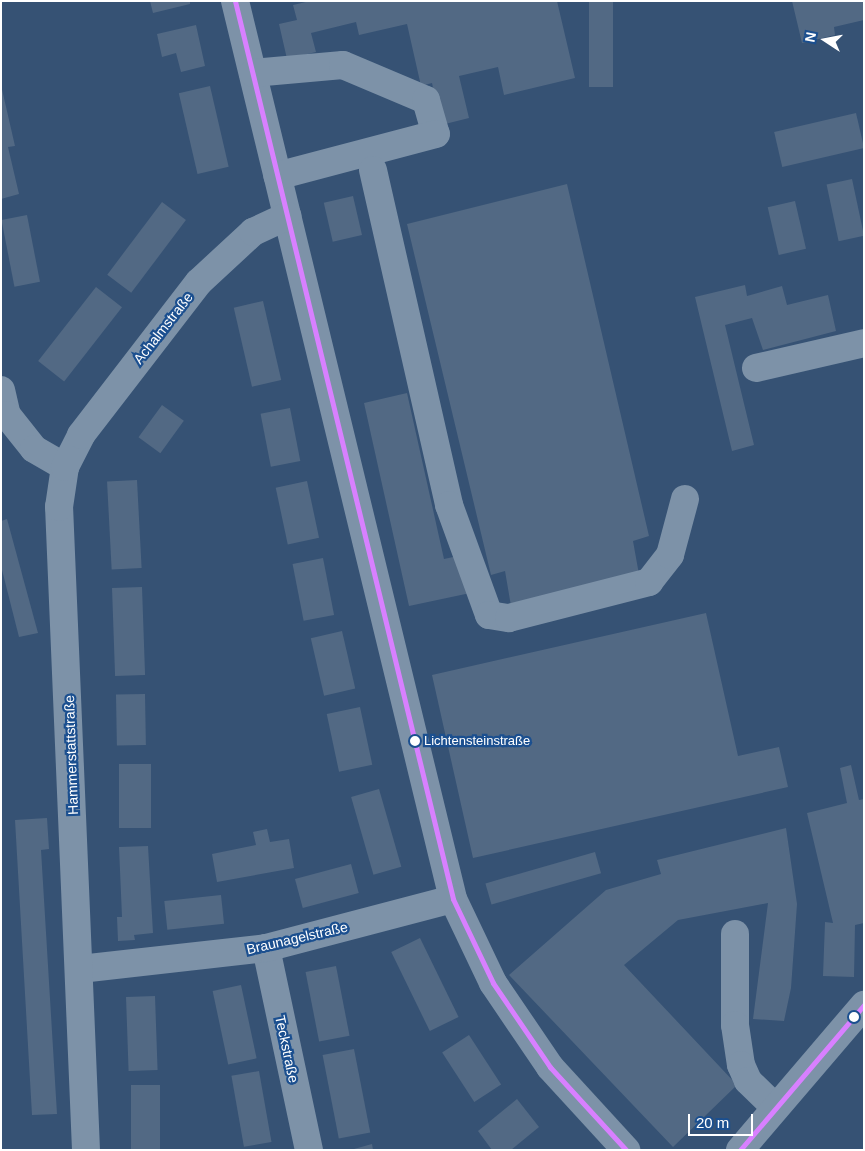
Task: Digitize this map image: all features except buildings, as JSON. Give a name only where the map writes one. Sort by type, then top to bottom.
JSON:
[{"type":"street","points":[[235,1],[453,899],[493,983],[550,1067],[626,1150]]},
{"type":"street","points":[[252,73],[343,65],[426,100],[436,134],[278,176]]},
{"type":"street","points":[[373,170],[448,505],[467,548],[489,614],[509,618],[649,582],[670,555],[685,499]]},
{"type":"street","name":"Achalmstraße","points":[[66,467],[81,434],[199,282],[253,232],[287,216]]},
{"type":"street","points":[[756,368],[864,343]]},
{"type":"street","points":[[1,390],[7,415],[34,449],[66,467]]},
{"type":"street","name":"Hammerstattstraße","points":[[66,467],[59,507],[80,969],[86,1150]]},
{"type":"street","name":"Braunagelstraße","points":[[80,969],[266,948],[453,899]]},
{"type":"street","points":[[734,934],[735,1025],[741,1066],[748,1081],[775,1107]]},
{"type":"street","name":"Teckstraße","points":[[266,948],[309,1150]]},
{"type":"street","points":[[740,1150],[775,1107],[864,1006]]},
{"type":"transit line","points":[[235,1],[453,899],[493,983],[550,1067],[626,1150]]},
{"type":"transit line","points":[[740,1150],[864,1005]]},
{"type":"place","name":"Lichtensteinstraße","points":[[415,741]]}]
